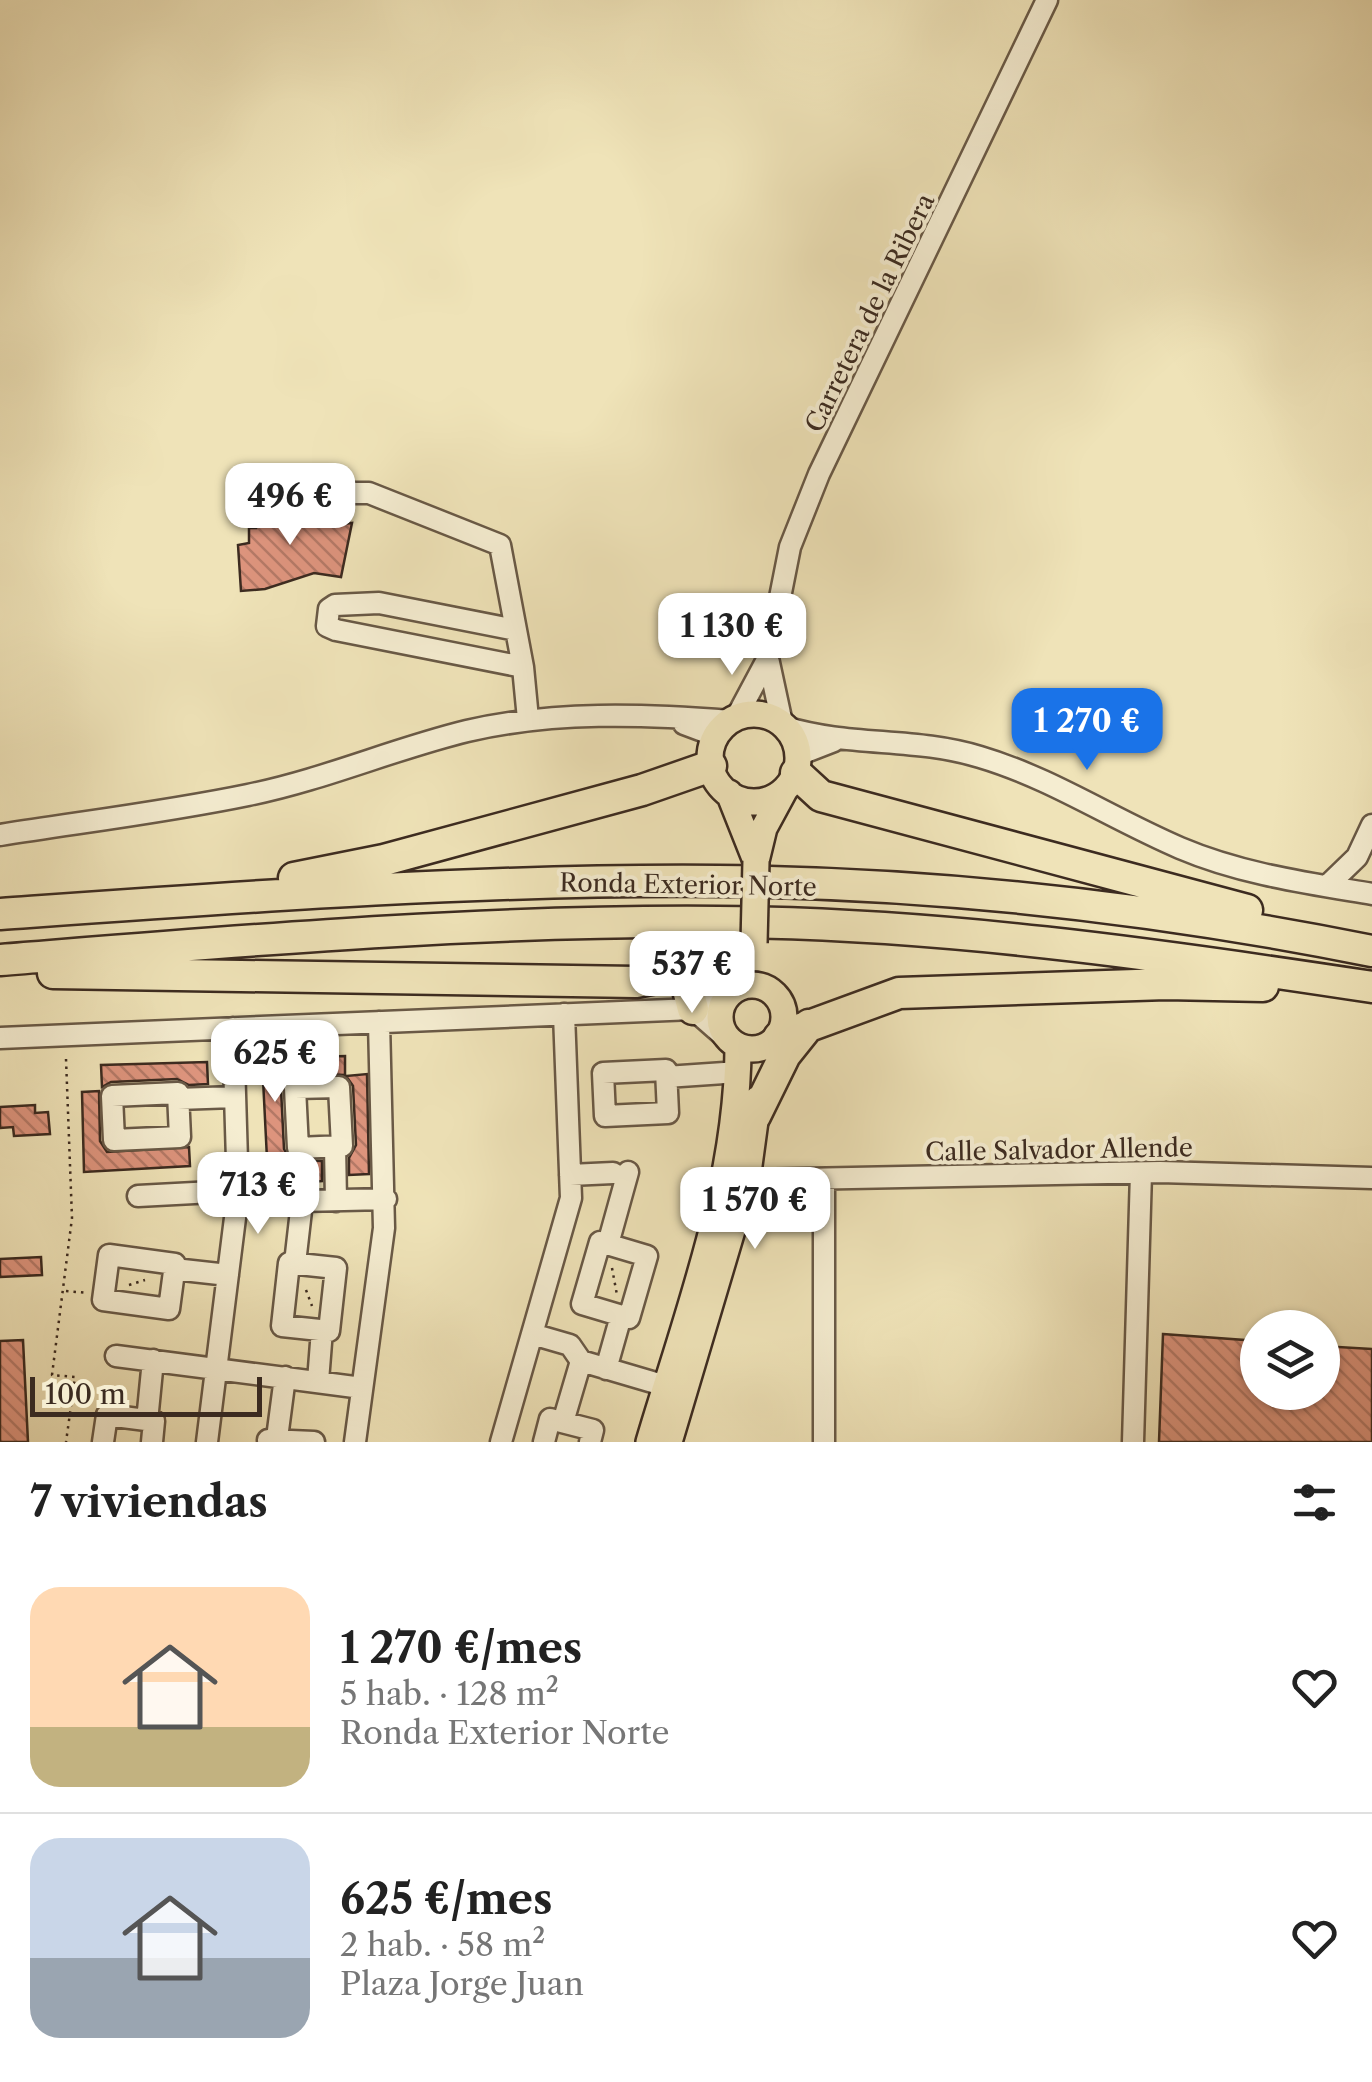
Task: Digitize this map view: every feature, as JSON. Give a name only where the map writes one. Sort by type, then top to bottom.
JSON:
[{"type":"highway","points":[[50,910],[301,878],[384,860],[642,790],[723,736]]},
{"type":"highway","points":[[793,773],[821,796],[1180,894],[1372,937]]},
{"type":"highway","name":"Ronda Exterior Norte","points":[[0,914],[366,890],[721,881],[1054,902],[1276,932],[1372,951]]},
{"type":"highway","name":"Ronda Exterior Norte","points":[[0,960],[338,934],[718,922],[925,932],[1050,944],[1372,987]]},
{"type":"highway","points":[[0,972],[617,982],[670,975],[686,982],[693,1009]]},
{"type":"highway","points":[[776,1039],[900,993],[1166,984],[1268,986],[1372,1002]]},
{"type":"highway","points":[[755,1116],[785,1055],[809,1024]]},
{"type":"main road","points":[[670,1442],[747,1180],[755,1116],[784,1010],[767,988],[753,951],[756,861],[764,828],[793,773],[784,725],[760,714],[723,736],[729,793],[756,861]]},
{"type":"main road","points":[[729,793],[757,801],[793,773]]},
{"type":"main road","points":[[649,1442],[720,1197],[734,1052],[720,1012],[753,951]]},
{"type":"main road","points":[[734,991],[753,985],[767,988]]},
{"type":"main road","points":[[734,1052],[776,1039]]},
{"type":"street","name":"Carretera de la Ribera","points":[[768,658],[790,547],[819,474],[1048,0]]},
{"type":"street","points":[[257,492],[369,493],[500,545],[523,667],[528,719]]},
{"type":"street","points":[[516,630],[379,603],[335,605],[327,617],[328,626],[336,630],[523,667]]},
{"type":"street","points":[[768,658],[784,725],[836,740],[922,744],[976,756],[1039,776],[1182,849],[1263,875],[1372,894]]},
{"type":"street","points":[[0,835],[248,795],[335,774],[463,732],[528,719],[580,714],[668,718],[723,736],[768,658]]},
{"type":"street","points":[[793,773],[836,740]]},
{"type":"street","points":[[1326,886],[1357,857],[1372,825]]},
{"type":"street","points":[[0,1038],[693,1009],[734,991]]},
{"type":"street","points":[[666,1077],[734,1052],[693,1009]]},
{"type":"street","points":[[501,1442],[571,1198],[564,1014]]},
{"type":"street","points":[[355,1442],[386,1199],[379,1022]]},
{"type":"street","points":[[300,1026],[303,1088]]},
{"type":"street","points":[[208,1442],[238,1194],[233,1028]]},
{"type":"street","points":[[666,1070],[666,1077],[668,1113],[605,1116],[603,1073],[666,1070]]},
{"type":"street","points":[[339,1087],[342,1146],[298,1148],[295,1088],[303,1088],[339,1087]]},
{"type":"street","points":[[178,1099],[234,1097]]},
{"type":"street","points":[[567,1110],[605,1108]]},
{"type":"street","points":[[335,1146],[336,1201]]},
{"type":"street","points":[[570,1175],[620,1172],[608,1244]]},
{"type":"street","points":[[1133,1442],[1141,1173]]},
{"type":"street","name":"Calle Salvador Allende","points":[[747,1180],[1141,1173],[1372,1178]]},
{"type":"street","points":[[824,1180],[824,1442]]},
{"type":"street","points":[[138,1196],[238,1194],[259,1202],[386,1199]]},
{"type":"street","points":[[295,1263],[302,1202]]},
{"type":"street","points":[[600,1242],[608,1244],[647,1256],[628,1318],[582,1304],[600,1242]]},
{"type":"street","points":[[289,1263],[295,1263],[336,1268],[329,1331],[282,1326],[289,1263]]},
{"type":"street","points":[[174,1268],[228,1275]]},
{"type":"street","points":[[606,1369],[621,1316]]},
{"type":"street","points":[[318,1381],[322,1330]]},
{"type":"street","points":[[532,1334],[570,1345],[580,1361],[666,1386]]},
{"type":"street","points":[[116,1356],[362,1388]]},
{"type":"street","points":[[146,1420],[153,1360]]},
{"type":"street","points":[[563,1422],[580,1361]]},
{"type":"street","points":[[285,1377],[272,1440],[314,1442]]},
{"type":"street","points":[[103,1442],[106,1416],[154,1422],[152,1442]]},
{"type":"street","points":[[544,1442],[550,1418],[593,1430],[590,1442]]},
{"type":"path","points":[[66,1058],[72,1218],[52,1375],[75,1377],[66,1442]]},
{"type":"path","points":[[608,1244],[621,1316]]},
{"type":"path","points":[[295,1263],[322,1330]]},
{"type":"building","points":[[255,506],[310,507],[321,526],[352,523],[341,577],[314,573],[265,589],[241,591],[238,545],[249,543],[249,528],[256,528]]},
{"type":"building","points":[[345,1056],[345,1075],[316,1074],[315,1057]]},
{"type":"building","points":[[288,1058],[289,1076],[281,1089],[284,1149],[289,1158],[267,1159],[262,1059]]},
{"type":"building","points":[[207,1062],[208,1084],[189,1085],[177,1079],[111,1082],[102,1087],[101,1065]]},
{"type":"building","points":[[367,1074],[369,1174],[349,1175],[349,1158],[356,1145],[353,1086],[346,1076]]},
{"type":"building","points":[[99,1091],[100,1141],[107,1152],[189,1147],[190,1166],[84,1172],[82,1092]]},
{"type":"building","points":[[35,1105],[35,1113],[48,1112],[50,1134],[14,1136],[13,1127],[0,1128],[0,1107]]},
{"type":"building","points":[[292,1160],[322,1161],[322,1181],[293,1183]]},
{"type":"building","points":[[41,1257],[42,1275],[0,1277],[0,1259]]},
{"type":"building","points":[[1163,1334],[1240,1340],[1240,1410],[1340,1410],[1340,1347],[1372,1349],[1372,1442],[1159,1442]]},
{"type":"building","points":[[23,1340],[28,1442],[0,1442],[0,1341]]}]
